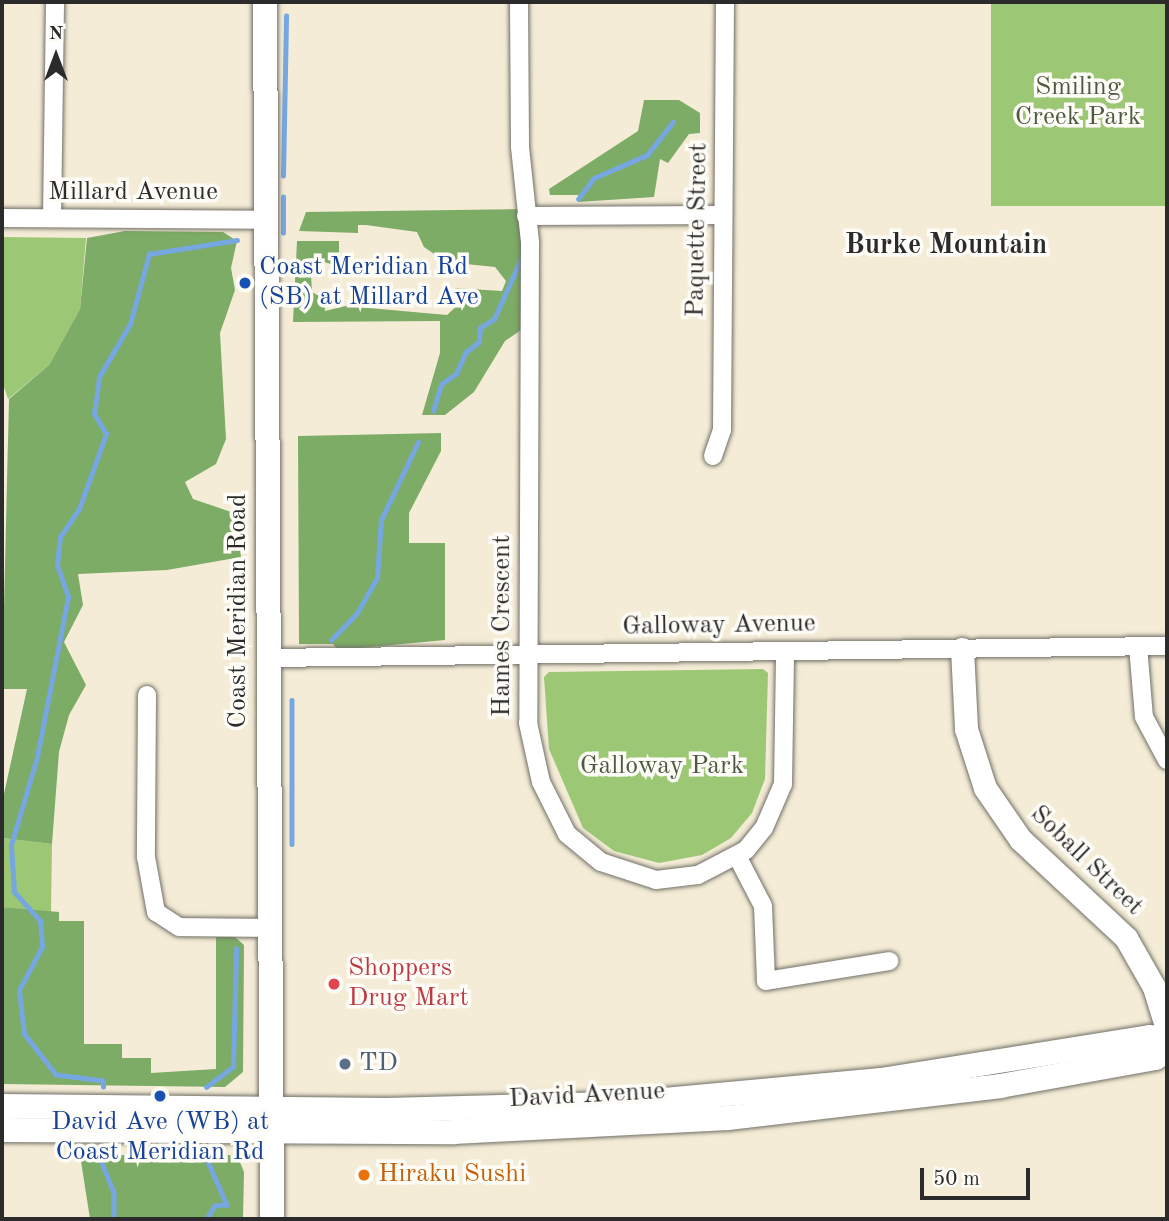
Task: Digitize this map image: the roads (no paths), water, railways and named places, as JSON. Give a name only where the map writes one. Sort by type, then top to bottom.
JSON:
[{"type":"main road","name":"Coast Meridian Road","points":[[265,2],[263,220],[270,659],[272,1219]]},
{"type":"main road","name":"David Avenue","points":[[2,1130],[272,1120],[687,1099],[881,1080],[1150,1037],[1167,1041]]},
{"type":"main road","name":"David Avenue","points":[[2,1106],[523,1130],[801,1112],[1000,1086],[1156,1058],[1167,1049]]},
{"type":"street","points":[[52,218],[55,2]]},
{"type":"street","name":"Hames Crescent","points":[[519,2],[526,216],[527,654],[537,769],[560,824],[588,855],[628,874],[666,880],[698,875],[737,856],[764,828],[783,784],[785,651]]},
{"type":"street","name":"Paquette Street","points":[[713,456],[722,430],[721,215],[725,2]]},
{"type":"street","points":[[526,216],[721,215]]},
{"type":"street","name":"Millard Avenue","points":[[2,218],[263,220]]},
{"type":"street","points":[[1138,646],[1144,717],[1167,760]]},
{"type":"street","name":"Galloway Avenue","points":[[270,659],[1167,646]]},
{"type":"street","name":"Soball Street","points":[[962,649],[965,729],[985,788],[1020,839],[1126,938],[1154,987],[1167,1029]]},
{"type":"street","points":[[147,695],[146,857],[152,906],[179,927],[270,928]]},
{"type":"street","points":[[737,856],[763,906],[766,981],[889,961]]},
{"type":"waterway","points":[[283,176],[286,16]]},
{"type":"waterway","points":[[578,199],[594,178],[647,155],[673,122]]},
{"type":"waterway","points":[[283,197],[283,233]]},
{"type":"waterway","points":[[103,1087],[103,1081],[56,1075],[24,1034],[19,990],[42,947],[40,921],[14,892],[11,845],[37,757],[68,597],[57,565],[60,537],[79,509],[106,434],[94,414],[99,377],[130,324],[149,254],[237,240]]},
{"type":"waterway","points":[[433,411],[441,384],[456,374],[466,352],[479,342],[480,328],[494,319],[521,259]]},
{"type":"waterway","points":[[331,640],[357,613],[377,578],[381,520],[418,442]]},
{"type":"waterway","points":[[292,700],[292,844]]},
{"type":"waterway","points":[[206,1087],[233,1067],[236,949]]},
{"type":"waterway","points":[[206,1157],[227,1205],[215,1206],[207,1219]]},
{"type":"waterway","points":[[102,1163],[114,1192],[114,1219]]},
{"type":"place","name":"Coast Meridian Rd (SB) at Millard Ave","points":[[245,283]]},
{"type":"place","name":"Shoppers Drug Mart","points":[[334,984]]},
{"type":"place","name":"TD","points":[[345,1064]]},
{"type":"place","name":"David Ave (WB) at Coast Meridian Rd","points":[[160,1096]]},
{"type":"place","name":"Hiraku Sushi","points":[[364,1175]]},
{"type":"district","name":"Burke Mountain","points":[[946,246]]},
{"type":"park label","name":"Smiling Creek Park","points":[[1078,103]]},
{"type":"park label","name":"Galloway Park","points":[[662,767]]}]
